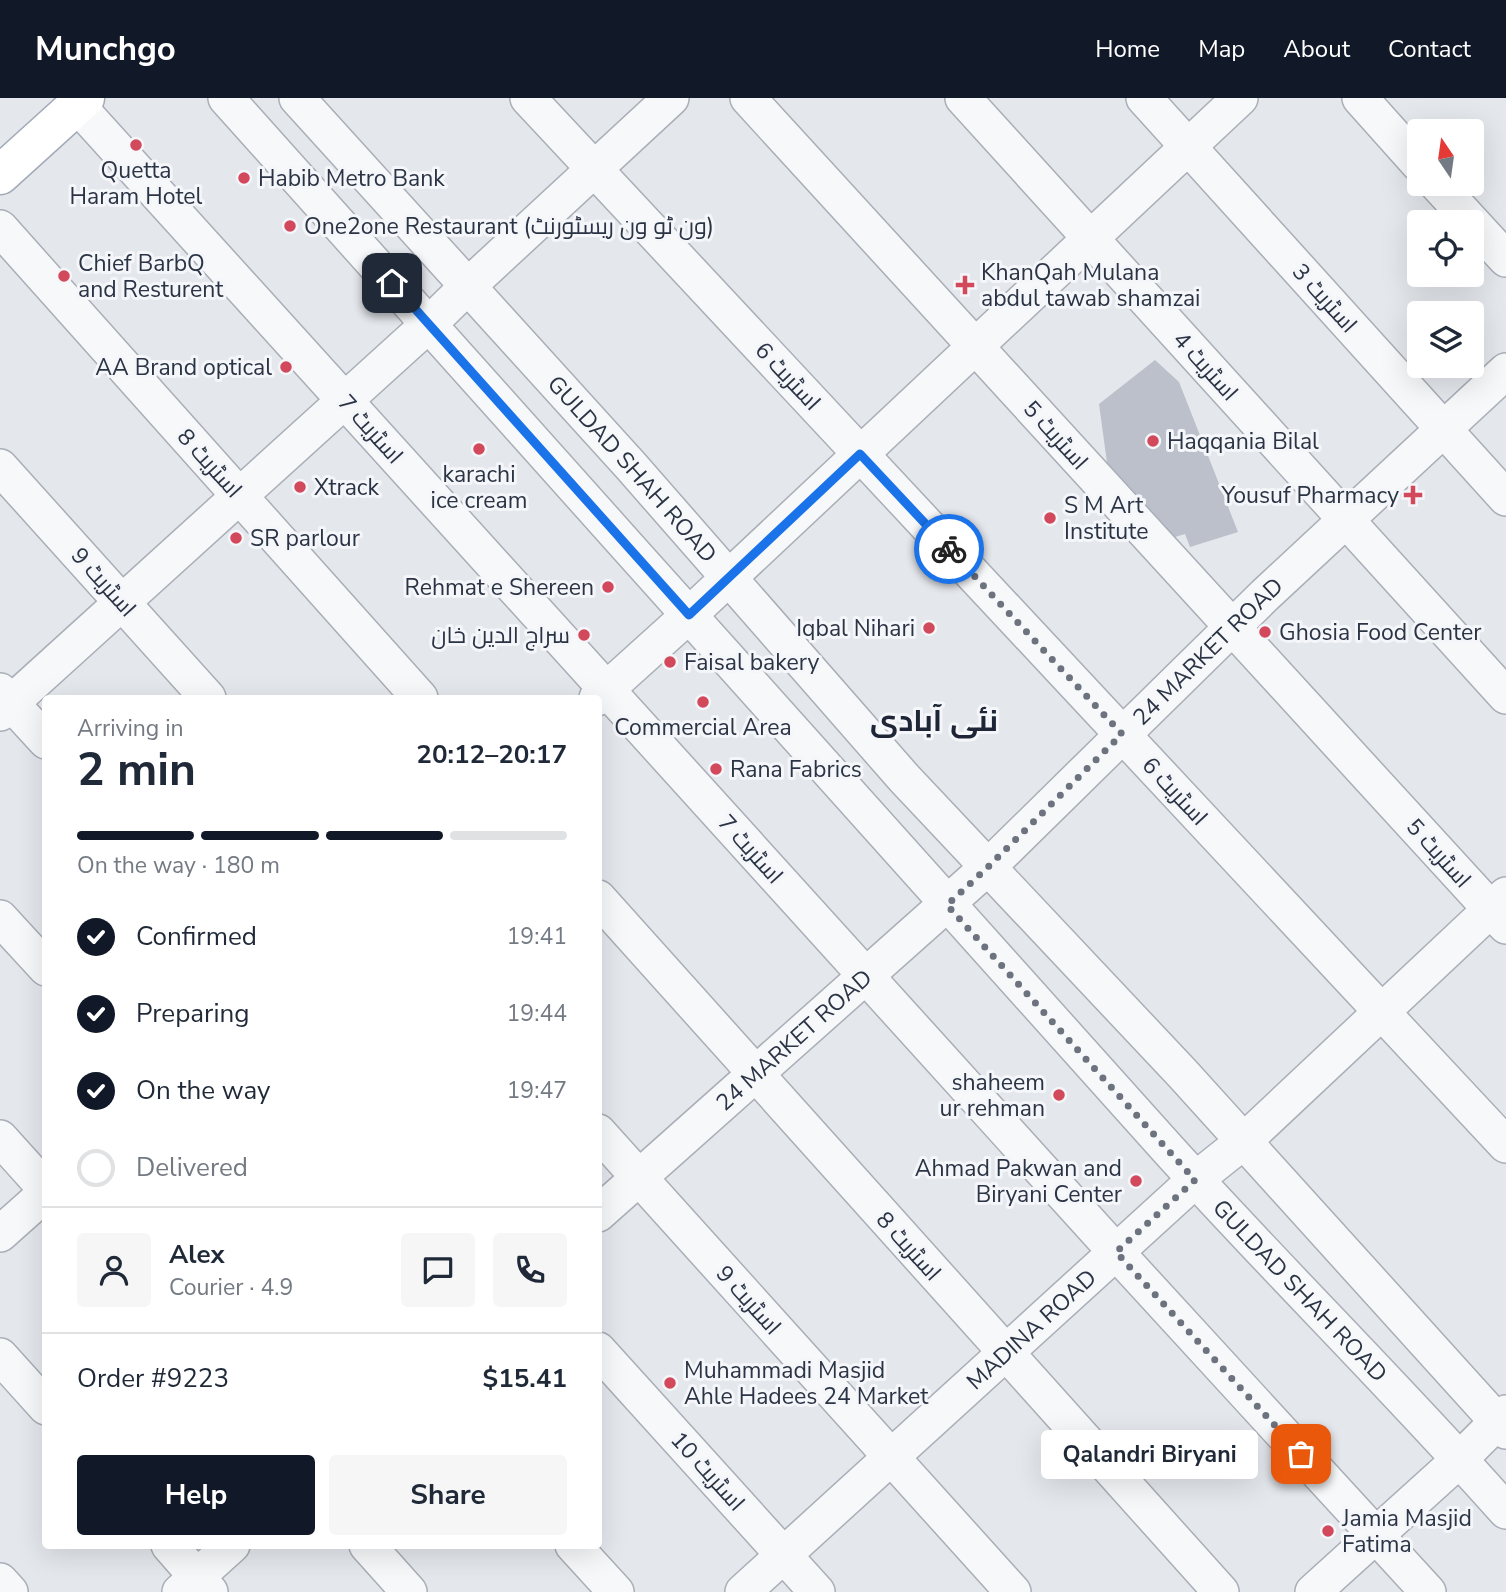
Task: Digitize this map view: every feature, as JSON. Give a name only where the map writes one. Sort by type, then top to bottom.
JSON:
[{"type":"main road","points":[[0,175],[81,102]]},
{"type":"street","name":"GULDAD SHAH ROAD","points":[[226,98],[1195,1180],[1506,1511]]},
{"type":"street","name":"GULDAD SHAH ROAD","points":[[297,98],[631,466],[904,778],[1182,1073],[1503,1422]]},
{"type":"street","name":"اسٹریٹ 6","points":[[528,98],[1506,1146]]},
{"type":"street","points":[[42,737],[4,703],[122,603],[240,496],[671,98]]},
{"type":"street","name":"اسٹریٹ 5","points":[[748,98],[1232,627],[1501,910]]},
{"type":"street","name":"اسٹریٹ 4","points":[[963,98],[1506,696]]},
{"type":"street","name":"اسٹریٹ 3","points":[[1144,98],[1506,498]]},
{"type":"street","points":[[602,694],[1240,98]]},
{"type":"street","points":[[1360,98],[1407,151]]},
{"type":"street","name":"اسٹریٹ 7","points":[[81,102],[602,694],[866,976],[1428,1592]]},
{"type":"street","points":[[1448,196],[1506,259]]},
{"type":"street","name":"اسٹریٹ 8","points":[[0,228],[417,695]]},
{"type":"street","name":"24 MARKET ROAD","points":[[602,1210],[988,867],[1232,627],[1506,371]]},
{"type":"street","name":"اسٹریٹ 9","points":[[0,467],[205,695]]},
{"type":"street","name":"اسٹریٹ 8","points":[[602,902],[1221,1592]]},
{"type":"street","name":"MADINA ROAD","points":[[743,1592],[1195,1180],[1244,1141],[1381,1012],[1501,910]]},
{"type":"street","points":[[0,918],[42,964]]},
{"type":"street","name":"اسٹریٹ 9","points":[[602,1136],[1013,1592]]},
{"type":"street","points":[[0,1138],[42,1186]]},
{"type":"street","points":[[0,1234],[42,1195]]},
{"type":"street","name":"اسٹریٹ 10","points":[[602,1354],[817,1592]]},
{"type":"street","points":[[0,1356],[42,1403]]},
{"type":"street","points":[[1313,1592],[1503,1422]]},
{"type":"street","points":[[172,1549],[196,1587],[229,1549]]},
{"type":"street","points":[[371,1549],[409,1592]]},
{"type":"street","points":[[577,1549],[616,1592]]},
{"type":"street","points":[[0,1581],[10,1592]]},
{"type":"building","name":"Haqqania Bilal","points":[[1155,360],[1179,382],[1238,532],[1190,547],[1185,534],[1165,540],[1109,477],[1099,404]]},
{"type":"way so far","points":[[949,549],[1122,734],[947,905],[1195,1180],[1116,1252],[1301,1454]]},
{"type":"place","name":"Quetta Haram Hotel","points":[[136,145]]},
{"type":"place","name":"Habib Metro Bank","points":[[244,178]]},
{"type":"place","name":"One2one Restaurant (ون ٹو ون ریسٹورنٹ)","points":[[290,226]]},
{"type":"place","name":"Chief BarbQ and Resturent","points":[[64,276]]},
{"type":"place","name":"KhanQah Mulana abdul tawab shamzai","points":[[965,285]]},
{"type":"place","name":"AA Brand optical","points":[[286,367]]},
{"type":"place","name":"Haqqania Bilal","points":[[1153,441]]},
{"type":"place","name":"karachi ice cream","points":[[479,449]]},
{"type":"place","name":"Xtrack","points":[[300,487]]},
{"type":"place","name":"Yousuf Pharmacy","points":[[1413,495]]},
{"type":"place","name":"S M Art Institute","points":[[1050,518]]},
{"type":"place","name":"SR parlour","points":[[236,538]]},
{"type":"place","name":"Rehmat e Shereen","points":[[608,587]]},
{"type":"place","name":"Iqbal Nihari","points":[[929,628]]},
{"type":"place","name":"Ghosia Food Center","points":[[1265,632]]},
{"type":"place","name":"سراج الدین خان","points":[[584,635]]},
{"type":"place","name":"Faisal bakery","points":[[670,662]]},
{"type":"place","name":"Commercial Area","points":[[703,702]]},
{"type":"place","name":"Rana Fabrics","points":[[716,769]]},
{"type":"place","name":"shaheem ur rehman","points":[[1059,1095]]},
{"type":"place","name":"Ahmad Pakwan and Biryani Center","points":[[1136,1181]]},
{"type":"place","name":"Muhammadi Masjid Ahle Hadees 24 Market","points":[[670,1383]]},
{"type":"place","name":"Qalandri Biryani","points":[[1301,1454]]},
{"type":"place","name":"Jamia Masjid Fatima","points":[[1328,1531]]},
{"type":"district","name":"نئی آبادی","points":[[934,721]]},
{"type":"route","points":[[392,283],[689,615],[860,454],[949,549]]}]
